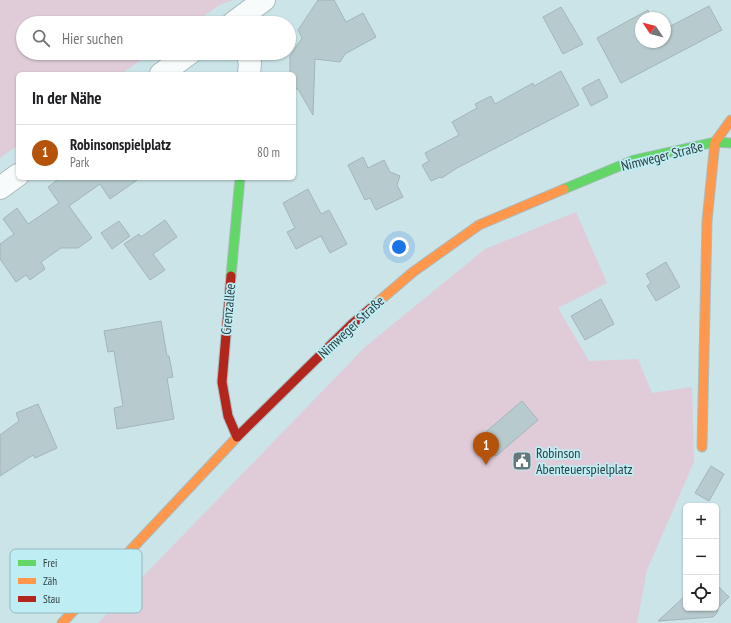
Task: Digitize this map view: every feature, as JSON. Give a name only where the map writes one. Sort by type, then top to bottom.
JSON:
[{"type":"main road","points":[[715,142],[731,120]]},
{"type":"main road","name":"Nimweger Straße","points":[[702,446],[707,221],[715,142]]},
{"type":"main road","name":"Nimweger Straße","points":[[132,549],[237,437],[352,324],[413,272],[479,225],[634,160],[715,142],[731,143]]},
{"type":"main road","name":"Grenzallee","points":[[237,437],[228,416],[222,382],[240,180]]},
{"type":"main road","name":"Nimweger Straße","points":[[62,623],[71,613]]},
{"type":"street","points":[[244,16],[264,0]]},
{"type":"street","points":[[164,72],[180,60]]},
{"type":"street","points":[[249,60],[249,72]]},
{"type":"street","points":[[0,188],[16,176]]},
{"type":"shaded area","points":[[0,0],[234,0],[221,4],[204,16],[16,16],[16,60],[141,60],[124,72],[16,72],[16,146],[0,158]]},
{"type":"shaded area","points":[[576,212],[607,283],[558,308],[589,361],[638,359],[652,393],[692,387],[694,462],[647,570],[637,623],[98,623],[108,613],[142,613],[142,578],[365,347],[485,249]]},
{"type":"building","points":[[318,0],[334,0],[346,22],[363,13],[376,37],[345,54],[340,62],[315,59],[313,115],[298,89],[296,89],[296,72],[290,72],[290,60],[296,60],[296,47],[302,38],[298,30]]},
{"type":"building","points":[[709,6],[722,30],[621,83],[597,38],[635,17],[635,48],[671,48],[671,26]]},
{"type":"building","points":[[561,7],[583,44],[563,54],[543,17]]},
{"type":"building","points":[[561,71],[579,105],[457,168],[442,178],[440,177],[431,181],[422,165],[429,161],[425,153],[459,135],[452,122],[477,108],[475,104],[491,96],[495,104],[533,83],[534,86]]},
{"type":"building","points":[[599,79],[608,97],[591,106],[582,88]]},
{"type":"building","points":[[363,157],[368,168],[384,160],[390,172],[400,176],[397,185],[403,197],[376,210],[370,198],[365,200],[348,165]]},
{"type":"building","points":[[57,180],[137,180],[110,199],[100,184],[69,206],[92,238],[78,248],[61,248],[41,262],[45,269],[30,280],[26,275],[16,282],[0,259],[0,244],[14,234],[3,219],[17,208],[28,224],[59,203],[48,187]]},
{"type":"building","points":[[308,189],[321,214],[329,210],[347,244],[330,253],[321,236],[296,249],[287,232],[295,228],[283,203]]},
{"type":"building","points":[[165,220],[177,237],[153,254],[165,270],[150,280],[124,244],[139,234],[141,237]]},
{"type":"building","points":[[119,221],[130,236],[112,249],[101,233]]},
{"type":"building","points":[[666,262],[680,287],[656,301],[647,286],[651,283],[646,274]]},
{"type":"building","points":[[601,299],[614,324],[585,340],[571,316]]},
{"type":"building","points":[[161,321],[167,356],[169,356],[173,377],[167,378],[174,419],[117,429],[114,408],[123,406],[114,351],[108,352],[104,331]]},
{"type":"building","points":[[522,401],[538,420],[496,456],[480,437]]},
{"type":"building","points":[[38,404],[57,448],[35,458],[33,455],[0,476],[0,435],[19,421],[16,413]]},
{"type":"building","points":[[711,466],[724,474],[709,501],[695,493]]},
{"type":"building","points":[[719,587],[729,597],[719,607]]},
{"type":"building","points":[[683,598],[683,611],[717,611],[713,617],[658,621]]},
{"type":"traffic: fast","points":[[564,189],[634,160],[715,142],[731,143]]},
{"type":"traffic: fast","points":[[231,276],[240,180]]},
{"type":"traffic: slow","points":[[702,447],[707,221],[715,142],[731,120]]},
{"type":"traffic: slow","points":[[371,308],[413,272],[479,225],[564,189]]},
{"type":"traffic: slow","points":[[132,549],[238,436]]},
{"type":"traffic: slow","points":[[62,623],[71,613]]},
{"type":"traffic: jam","points":[[231,276],[222,382],[228,416],[237,437]]},
{"type":"traffic: jam","points":[[238,436],[352,324],[371,308]]},
{"type":"place","name":"Robinson Abenteuerspielplatz","points":[[522,461]]},
{"type":"place","name":"Robinsonspielplatz","points":[[486,465]]}]
